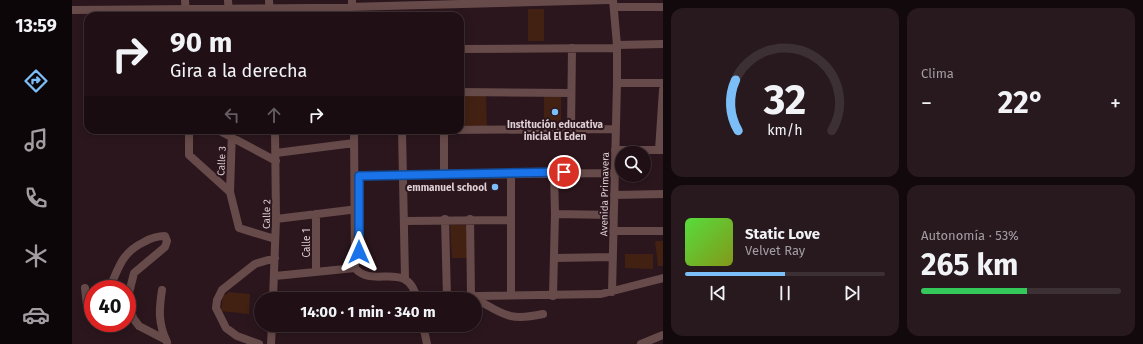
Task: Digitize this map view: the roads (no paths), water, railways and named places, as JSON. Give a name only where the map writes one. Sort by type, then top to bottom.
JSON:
[{"type":"street","points":[[185,0],[186,12]]},
{"type":"street","points":[[228,0],[229,12]]},
{"type":"street","points":[[269,0],[270,12],[311,12],[354,4],[612,2],[663,7]]},
{"type":"street","name":"Avenida Primavera","points":[[612,2],[617,46],[615,146]]},
{"type":"street","points":[[72,10],[148,12]]},
{"type":"street","points":[[464,49],[572,48],[663,44]]},
{"type":"street","points":[[570,130],[572,48]]},
{"type":"street","points":[[617,83],[663,83]]},
{"type":"street","points":[[661,150],[663,90]]},
{"type":"street","points":[[464,92],[571,93]]},
{"type":"street","points":[[464,130],[615,130]]},
{"type":"street","points":[[189,134],[190,159],[230,192]]},
{"type":"street","points":[[232,134],[276,157],[354,143]]},
{"type":"street","name":"Calle 3","points":[[232,134],[230,192],[239,228],[275,239]]},
{"type":"street","name":"Calle 2","points":[[274,292],[276,219],[275,134]]},
{"type":"street","points":[[354,134],[357,176]]},
{"type":"street","points":[[355,268],[358,134]]},
{"type":"street","points":[[402,134],[405,279]]},
{"type":"street","points":[[444,134],[444,175]]},
{"type":"street","name":"Avenida Primavera","points":[[612,292],[615,150]]},
{"type":"street","points":[[357,176],[510,173],[614,173]]},
{"type":"street","points":[[510,173],[511,295]]},
{"type":"street","points":[[553,296],[555,258],[554,173]]},
{"type":"street","points":[[614,194],[663,194]]},
{"type":"street","points":[[276,219],[357,209]]},
{"type":"street","points":[[357,209],[360,266],[362,274]]},
{"type":"street","name":"Calle 1","points":[[316,214],[316,272]]},
{"type":"street","points":[[555,214],[613,215]]},
{"type":"street","points":[[405,221],[445,219],[510,220]]},
{"type":"street","points":[[445,219],[447,292]]},
{"type":"street","points":[[470,220],[471,292]]},
{"type":"street","points":[[613,232],[663,231]]},
{"type":"street","points":[[113,280],[122,259],[132,247],[156,236],[165,236],[167,242],[165,247],[134,273],[132,280]]},
{"type":"street","points":[[555,258],[613,257]]},
{"type":"street","points":[[259,344],[237,336],[226,328],[216,308],[217,300],[222,290],[255,264],[275,258]]},
{"type":"street","points":[[275,276],[355,268],[362,274],[405,279],[414,288],[415,292]]},
{"type":"street","points":[[482,296],[589,295],[612,292],[663,278]]},
{"type":"street","points":[[162,290],[158,311],[160,325],[167,342]]},
{"type":"street","points":[[482,302],[507,316],[517,318],[543,314]]},
{"type":"street","points":[[136,322],[139,326],[167,342]]},
{"type":"street","points":[[271,344],[272,332]]},
{"type":"street","points":[[424,332],[425,342]]},
{"type":"street","points":[[641,344],[663,335]]},
{"type":"place","name":"Institución educativa inicial El Eden","points":[[555,112]]},
{"type":"place","name":"emmanuel school","points":[[495,187]]}]
